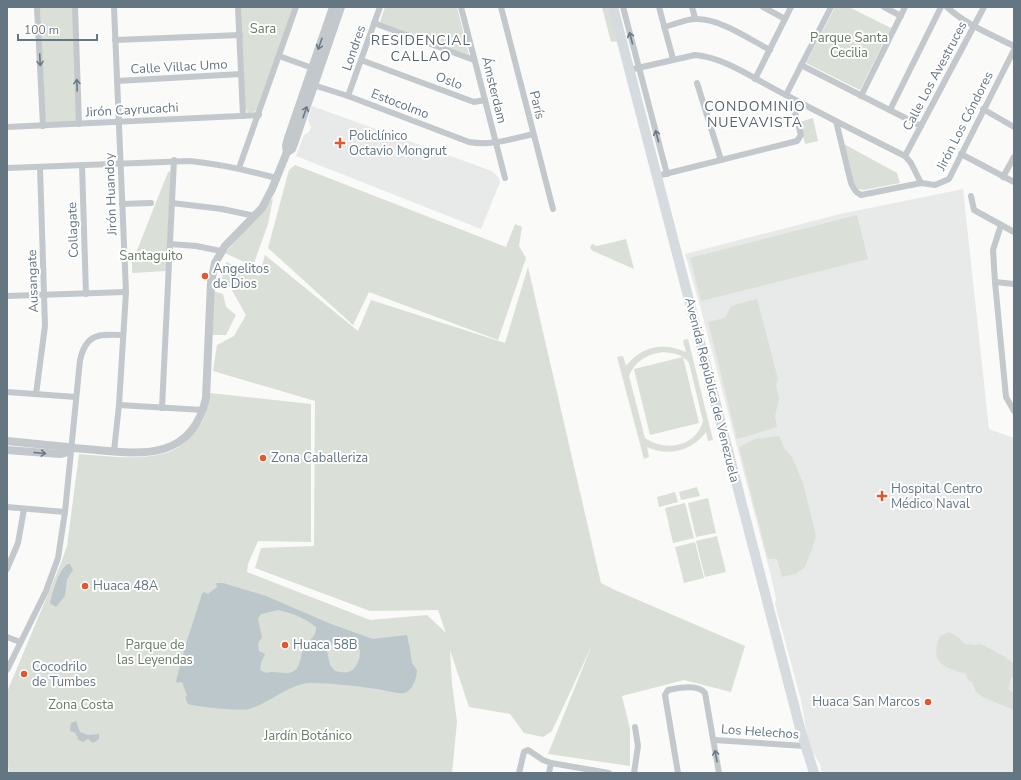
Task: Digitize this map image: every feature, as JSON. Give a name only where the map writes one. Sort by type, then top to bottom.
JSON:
[{"type":"main road","name":"Avenida República de Venezuela","points":[[613,7],[634,69],[662,175],[805,746],[814,773]]},
{"type":"street","points":[[37,7],[43,126]]},
{"type":"street","points":[[75,7],[79,124]]},
{"type":"street","name":"Jirón Huandoy","points":[[114,7],[126,292],[119,405],[114,451]]},
{"type":"street","points":[[238,7],[243,116]]},
{"type":"street","points":[[239,168],[296,7]]},
{"type":"street","points":[[7,441],[72,448],[152,452],[169,447],[183,439],[195,426],[203,410],[207,385],[211,282],[215,263],[221,251],[255,216],[267,200],[287,152],[292,149],[333,7]]},
{"type":"street","points":[[315,69],[341,7]]},
{"type":"street","name":"Londres","points":[[348,96],[380,7]]},
{"type":"street","name":"Ámsterdam","points":[[461,7],[505,178]]},
{"type":"street","name":"París","points":[[501,7],[553,209]]},
{"type":"street","points":[[623,7],[634,69],[689,55],[702,55],[723,61],[788,97],[905,156],[911,163],[921,183]]},
{"type":"street","points":[[659,7],[672,59]]},
{"type":"street","points":[[692,7],[695,18]]},
{"type":"street","points":[[763,7],[785,19]]},
{"type":"street","points":[[755,79],[791,7]]},
{"type":"street","points":[[662,175],[797,141],[801,135],[788,97],[801,65],[831,7]]},
{"type":"street","points":[[884,7],[901,16]]},
{"type":"street","points":[[861,96],[905,7]]},
{"type":"street","points":[[890,110],[941,7]]},
{"type":"street","points":[[947,7],[974,25],[1014,46]]},
{"type":"street","name":"Calle Los Avestruces","points":[[905,156],[984,7]]},
{"type":"street","points":[[664,27],[695,18],[706,20],[725,26],[770,50]]},
{"type":"street","points":[[374,23],[474,60]]},
{"type":"street","points":[[116,40],[240,35]]},
{"type":"street","name":"Jirón Los Cóndores","points":[[836,121],[851,183],[854,191],[857,193],[861,195],[921,183],[935,185],[949,179],[1014,50]]},
{"type":"street","points":[[279,56],[315,69]]},
{"type":"street","name":"Oslo","points":[[361,60],[474,102],[485,100]]},
{"type":"street","points":[[801,65],[921,126]]},
{"type":"street","name":"Calle Villac Umo","points":[[117,81],[241,74]]},
{"type":"street","points":[[697,83],[721,160]]},
{"type":"street","name":"Estocolmo","points":[[311,84],[348,96],[469,142],[481,144],[496,143],[533,134]]},
{"type":"street","points":[[983,109],[1014,127]]},
{"type":"street","name":"Jirón Cayrucachi","points":[[7,127],[259,115]]},
{"type":"street","points":[[961,154],[1014,182]]},
{"type":"street","points":[[1004,177],[1014,157]]},
{"type":"street","points":[[7,168],[174,160],[214,163],[276,178]]},
{"type":"street","points":[[162,408],[174,160]]},
{"type":"street","name":"Collagate","points":[[82,165],[86,294]]},
{"type":"street","name":"Ausangate","points":[[36,394],[45,326],[40,166]]},
{"type":"street","points":[[971,196],[974,210],[1014,232]]},
{"type":"street","points":[[122,204],[151,203]]},
{"type":"street","points":[[172,203],[211,207],[255,216]]},
{"type":"street","points":[[1001,225],[993,250],[995,282],[1006,397],[1014,411]]},
{"type":"street","points":[[170,244],[196,246],[221,251]]},
{"type":"street","points":[[995,282],[1014,284]]},
{"type":"street","points":[[7,296],[126,292]]},
{"type":"street","points":[[7,670],[54,572],[62,541],[80,360],[83,348],[90,340],[99,335],[123,335]]},
{"type":"street","points":[[7,392],[76,397]]},
{"type":"street","points":[[119,405],[203,410]]},
{"type":"street","points":[[7,450],[60,454],[68,452],[72,448]]},
{"type":"street","points":[[7,507],[65,512]]},
{"type":"street","points":[[7,569],[18,543],[24,509]]},
{"type":"street","points":[[7,637],[20,642]]},
{"type":"street","points":[[678,773],[665,697],[668,690],[680,688],[699,688],[705,692],[719,773]]},
{"type":"street","points":[[634,773],[638,746],[635,727]]},
{"type":"street","name":"Los Helechos","points":[[714,740],[805,746]]},
{"type":"street","points":[[519,773],[524,752],[530,750],[543,760],[551,763],[586,771],[609,773]]},
{"type":"street","points":[[549,773],[551,763]]},
{"type":"shaded area","points":[[312,106],[492,171],[498,177],[500,182],[481,229],[296,156],[304,135],[309,132],[311,127],[308,120]]},
{"type":"shaded area","name":"Hospital Centro Médico Naval","points":[[963,189],[989,429],[1014,438],[1014,773],[828,773],[821,771],[820,764],[812,751],[807,735],[801,700],[775,604],[776,599],[771,576],[685,254],[840,214]]},
{"type":"shaded area","points":[[68,564],[70,564],[73,570],[67,579],[65,596],[56,607],[50,603],[61,571]]},
{"type":"shaded area","points":[[223,583],[266,596],[331,624],[373,639],[407,635],[412,663],[417,670],[412,687],[407,692],[401,693],[344,685],[310,683],[302,684],[286,690],[264,703],[249,709],[218,708],[188,704],[182,682],[177,683],[176,681],[202,594],[204,592],[208,594],[217,587],[216,584]],"holes":[[[278,610],[303,618],[316,627],[316,630],[314,636],[304,648],[298,667],[294,671],[287,673],[266,673],[260,670],[265,654],[259,651],[258,644],[262,638],[258,619],[261,614]],[[338,641],[359,648],[360,655],[358,662],[351,671],[335,671],[330,665],[327,651],[332,644]]]},
{"type":"shaded area","points":[[76,721],[80,732],[88,735],[99,734],[99,739],[93,743],[88,739],[83,742],[77,739],[78,737],[76,733],[70,731],[71,723]]},
{"type":"green space","points":[[40,7],[73,7],[77,122],[45,122]]},
{"type":"green space","name":"Sara","points":[[240,7],[294,7],[257,111],[248,113],[245,108]]},
{"type":"green space","points":[[385,7],[457,7],[469,55],[380,22]]},
{"type":"green space","points":[[602,7],[610,7],[619,41],[611,42]]},
{"type":"green space","name":"Parque Santa Cecilia","points":[[835,7],[849,7],[891,28],[860,90],[806,63]]},
{"type":"green space","points":[[813,118],[818,141],[805,144],[800,122]]},
{"type":"green space","points":[[844,144],[897,173],[900,183],[864,190],[858,189],[854,184]]},
{"type":"green space","points":[[295,165],[506,247],[515,224],[522,227],[519,246],[526,258],[498,340],[369,292],[353,325],[268,248],[289,170]]},
{"type":"green space","name":"Santaguito","points":[[171,171],[166,271],[132,273],[132,263],[168,172]]},
{"type":"green space","points":[[273,198],[268,224],[253,266],[225,253]]},
{"type":"green space","points":[[857,215],[868,259],[701,301],[690,258]]},
{"type":"green space","points":[[626,239],[634,269],[593,251],[590,248],[592,244],[597,246]]},
{"type":"green space","points":[[265,255],[358,331],[371,300],[505,343],[528,267],[601,583],[745,646],[731,692],[684,680],[622,696],[630,729],[630,766],[548,754],[592,645],[552,731],[543,737],[524,733],[510,714],[469,707],[450,650],[452,683],[457,722],[452,773],[9,773],[7,757],[7,692],[67,546],[79,454],[114,457],[139,457],[163,454],[173,450],[186,441],[201,424],[206,414],[210,393],[311,404],[311,542],[258,541],[248,564],[247,572],[370,620],[427,615],[446,633],[438,610],[370,611],[255,568],[261,548],[314,546],[315,401],[213,371],[217,345],[234,336],[246,315],[230,287],[221,282],[226,262],[259,276]]},
{"type":"green space","points":[[210,290],[223,294],[226,307],[236,315],[226,335],[209,335]]},
{"type":"green space","points":[[757,299],[778,379],[776,385],[779,399],[775,416],[777,427],[737,439],[708,322],[725,318],[731,306]]},
{"type":"green space","points":[[688,339],[713,440],[708,441],[706,432],[700,439],[687,448],[671,452],[663,452],[647,447],[649,457],[644,459],[617,357],[623,356],[626,366],[639,354],[653,348],[669,347],[686,352],[683,340]],"holes":[[[663,352],[681,356],[689,363],[703,421],[694,437],[687,441],[670,446],[662,445],[645,438],[629,376],[638,362],[642,359],[652,354]]]},
{"type":"green space","points":[[683,357],[699,423],[650,435],[634,369]]},
{"type":"green space","points":[[779,436],[784,448],[792,457],[803,483],[816,536],[805,567],[795,574],[782,577],[777,559],[768,559],[739,447],[755,439]]},
{"type":"green space","points":[[697,487],[700,496],[681,500],[679,492]]},
{"type":"green space","points":[[675,492],[678,502],[659,507],[657,497]]},
{"type":"green space","points":[[708,498],[716,533],[696,537],[688,503]]},
{"type":"green space","points":[[685,503],[694,538],[673,543],[665,508]]},
{"type":"green space","points":[[717,536],[726,572],[705,577],[696,541]]},
{"type":"green space","points":[[695,542],[704,578],[684,583],[675,547]]},
{"type":"green space","points":[[949,632],[965,644],[980,644],[985,646],[1002,655],[1014,664],[1014,678],[1011,678],[1008,689],[1014,693],[1014,710],[983,697],[976,692],[972,682],[968,680],[966,674],[951,669],[941,663],[936,653],[937,645],[940,636]]},
{"type":"place","name":"Policlínico Octavio Mongrut","points":[[340,143]]},
{"type":"place","name":"Angelitos de Dios","points":[[205,276]]},
{"type":"place","name":"Zona Caballeriza","points":[[263,458]]},
{"type":"place","name":"Hospital Centro Médico Naval","points":[[882,496]]},
{"type":"place","name":"Huaca 48A","points":[[85,586]]},
{"type":"place","name":"Huaca 58B","points":[[285,645]]},
{"type":"place","name":"Cocodrilo de Tumbes","points":[[24,674]]},
{"type":"place","name":"Huaca San Marcos","points":[[928,702]]},
{"type":"district","name":"RESIDENCIAL CALLAO","points":[[421,48]]},
{"type":"district","name":"CONDOMINIO NUEVAVISTA","points":[[755,114]]},
{"type":"park label","name":"Parque de las Leyendas","points":[[155,652]]},
{"type":"park label","name":"Zona Costa","points":[[81,705]]},
{"type":"park label","name":"Jardín Botánico","points":[[308,736]]}]
